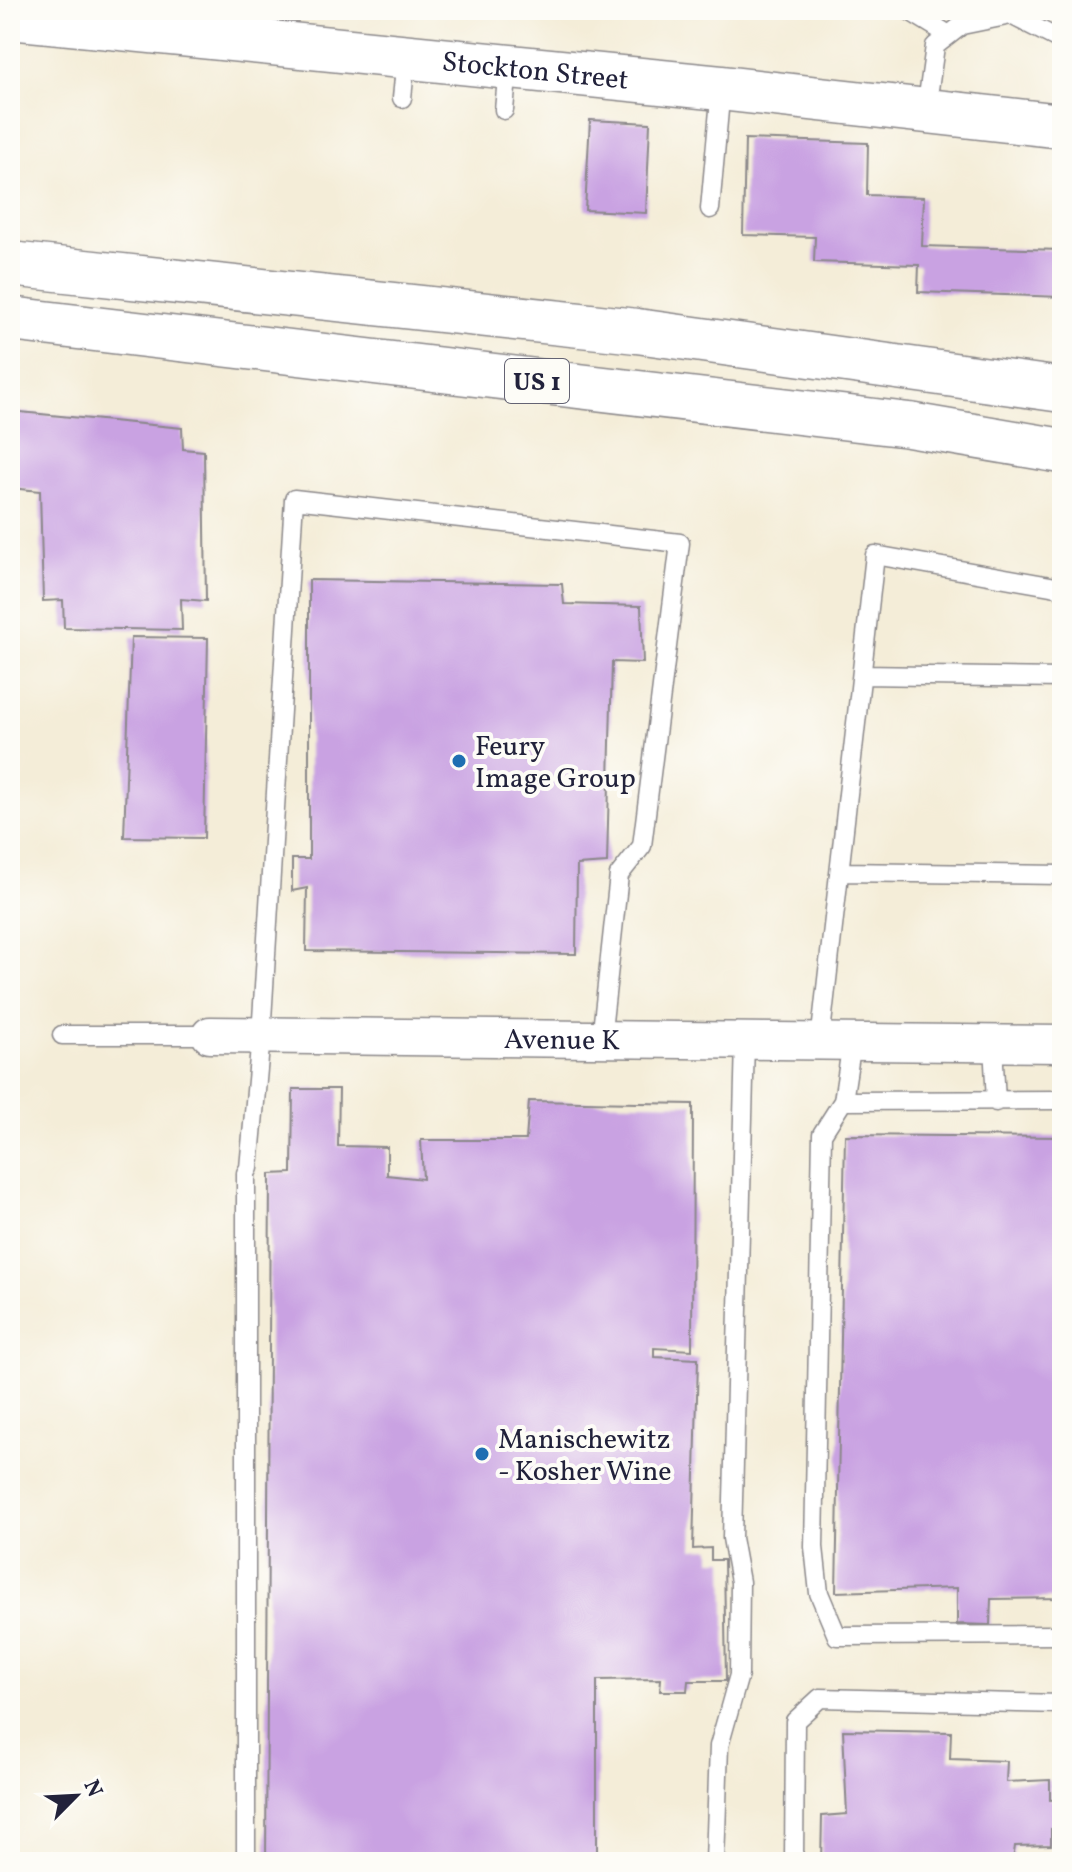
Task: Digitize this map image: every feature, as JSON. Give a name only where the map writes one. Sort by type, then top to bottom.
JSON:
[{"type":"main road","name":"Stockton Street","points":[[10,17],[404,78],[506,89],[721,88],[1062,126]]},
{"type":"main road","points":[[10,264],[607,327],[1062,390]]},
{"type":"main road","name":"US 1","points":[[10,319],[909,425],[1062,451]]},
{"type":"street","name":"Avenue K","points":[[210,1035],[1062,1044]]},
{"type":"lane","points":[[908,10],[949,35]]},
{"type":"lane","points":[[926,111],[935,46],[962,25],[1011,15],[1062,41]]},
{"type":"lane","points":[[710,209],[721,88]]},
{"type":"lane","points":[[246,1862],[246,1173],[249,1168],[261,1036],[294,499],[680,543],[642,846],[619,875],[601,1040]]},
{"type":"lane","points":[[1062,588],[875,555],[840,872],[836,1042],[843,1101],[822,1134],[814,1547],[819,1593],[837,1636],[1062,1635]]},
{"type":"lane","points":[[862,675],[1062,678]]},
{"type":"lane","points":[[840,872],[1062,875]]},
{"type":"lane","name":"Avenue K","points":[[62,1035],[210,1035]]},
{"type":"lane","points":[[715,1862],[719,1746],[739,1675],[740,1582],[732,1538],[745,1041]]},
{"type":"lane","points":[[993,1044],[996,1102]]},
{"type":"lane","points":[[843,1101],[1062,1100]]},
{"type":"lane","points":[[794,1862],[795,1721],[820,1698],[1062,1704]]},
{"type":"building","points":[[590,120],[650,123],[646,213],[585,210]]},
{"type":"building","points":[[745,139],[868,143],[867,195],[924,197],[922,246],[1062,250],[1062,297],[918,292],[919,265],[814,262],[815,237],[743,235]]},
{"type":"building","points":[[10,411],[182,428],[183,449],[204,451],[206,601],[181,599],[182,630],[64,628],[63,600],[43,601],[40,491],[10,488]]},
{"type":"building","name":"Feury Image Group","points":[[309,580],[562,584],[564,604],[641,606],[643,663],[612,662],[607,863],[577,865],[576,954],[306,951],[307,888],[292,891],[292,859],[309,859]]},
{"type":"building","points":[[131,637],[208,638],[204,838],[124,837]]},
{"type":"building","name":"Manischewitz - Kosher Wine","points":[[293,1089],[339,1089],[338,1146],[387,1147],[387,1175],[423,1179],[421,1140],[526,1140],[529,1101],[693,1104],[692,1350],[654,1348],[654,1357],[698,1359],[693,1549],[711,1548],[711,1560],[724,1560],[726,1681],[688,1681],[687,1691],[660,1691],[661,1679],[597,1680],[597,1862],[266,1862],[270,1174],[292,1173]]},
{"type":"building","points":[[845,1135],[1062,1137],[1062,1598],[991,1599],[990,1625],[957,1624],[957,1588],[836,1592]]},
{"type":"building","points":[[843,1730],[951,1732],[950,1759],[1007,1761],[1006,1782],[1050,1780],[1050,1800],[1062,1799],[1062,1828],[1051,1829],[1051,1845],[1015,1846],[1013,1860],[821,1862],[822,1816],[847,1814]]},
{"type":"place","name":"Feury Image Group","points":[[459,761]]},
{"type":"place","name":"Manischewitz - Kosher Wine","points":[[482,1454]]}]
